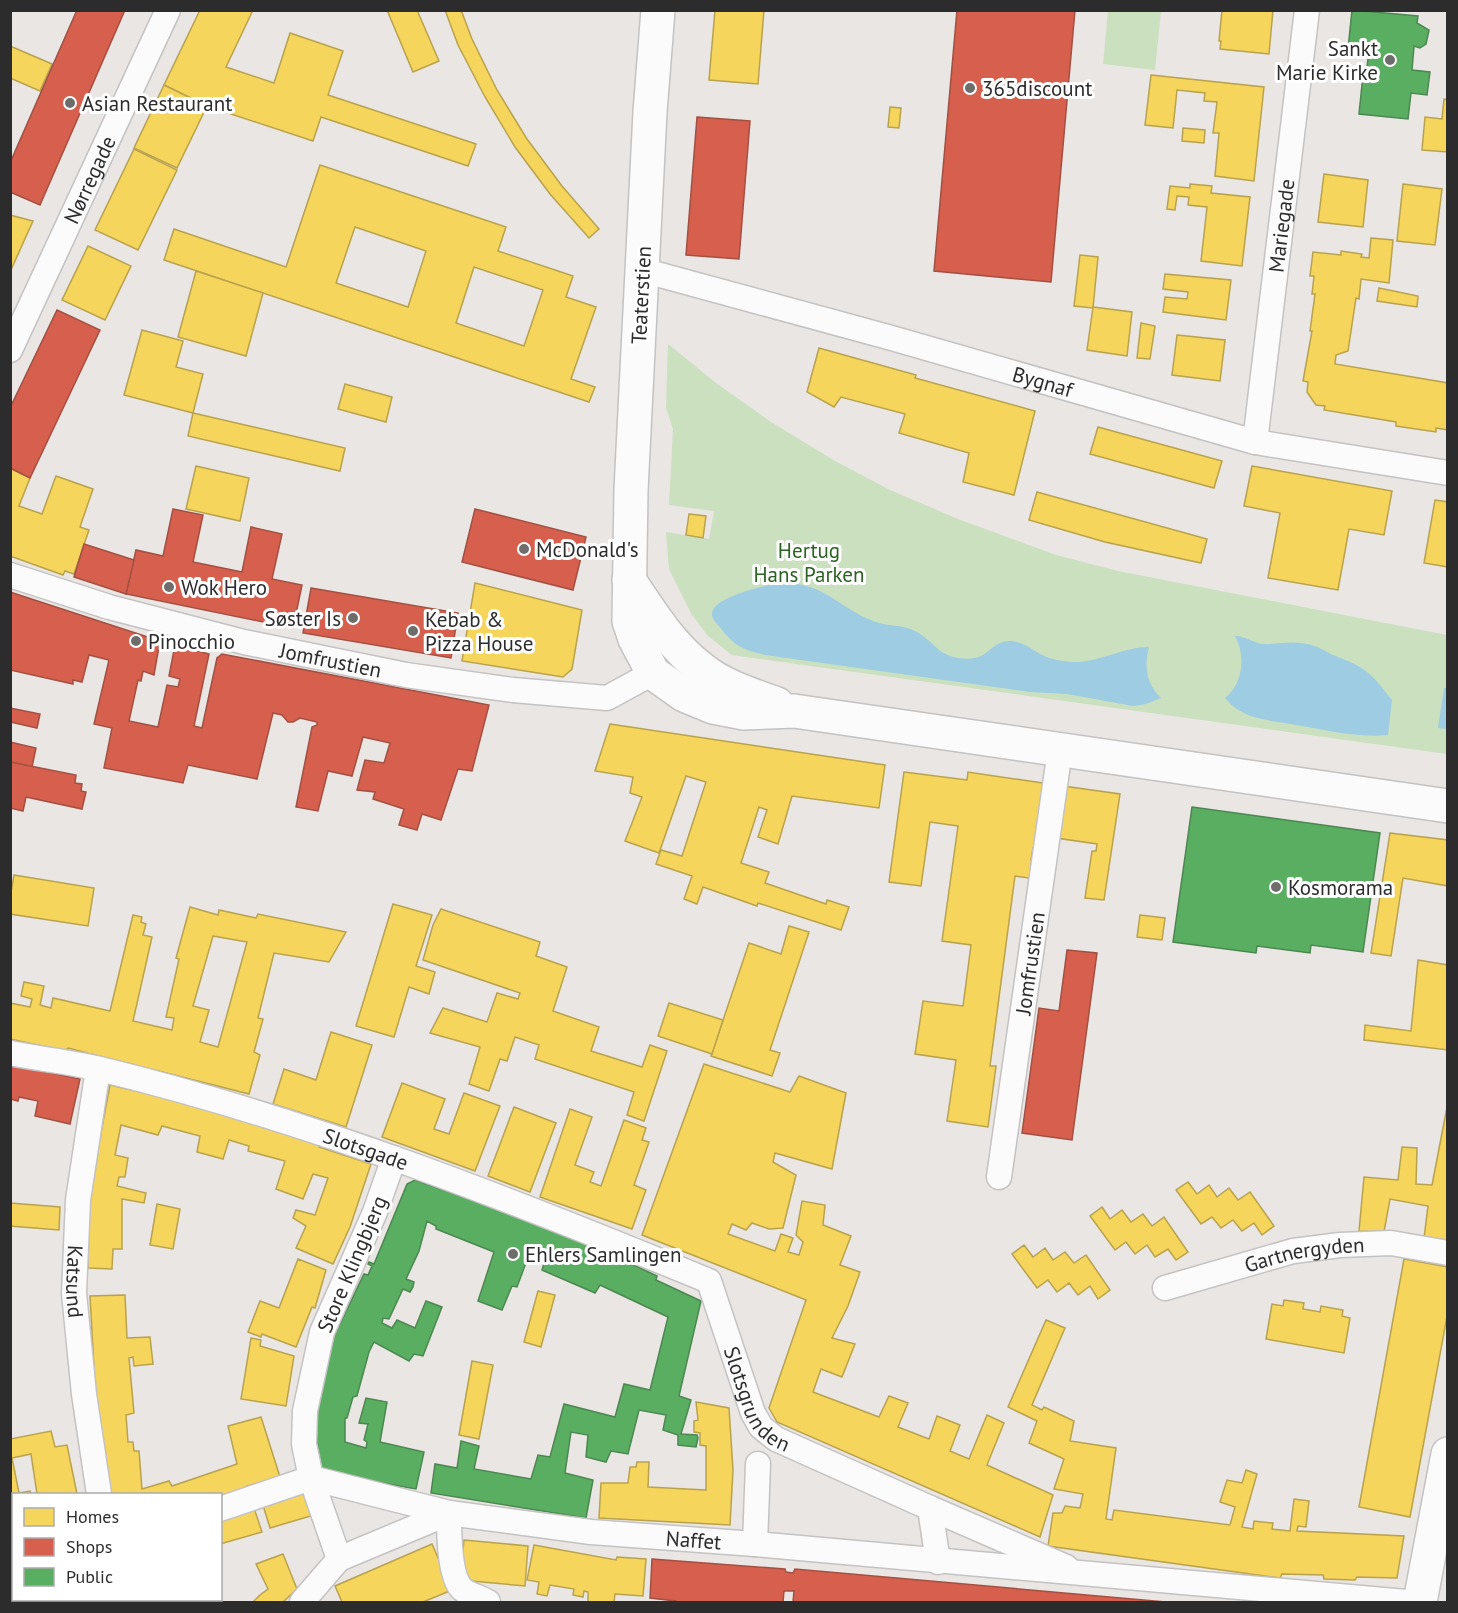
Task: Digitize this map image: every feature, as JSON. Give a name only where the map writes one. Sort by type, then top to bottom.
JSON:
[{"type":"street","name":"Nørregade","points":[[10,350],[168,10]]},
{"type":"street","name":"Teaterstien","points":[[629,580],[631,490],[650,112],[658,10]]},
{"type":"street","name":"Mariegade","points":[[1255,442],[1307,10]]},
{"type":"street","name":"Bygnaf","points":[[642,270],[888,337],[1255,442],[1448,472]]},
{"type":"street","name":"Jomfrustien","points":[[10,575],[109,607],[244,642],[406,675],[513,690],[607,698],[653,673]]},
{"type":"street","points":[[629,580],[628,621],[653,673],[684,695],[713,707],[744,713],[795,711],[1448,807]]},
{"type":"street","points":[[629,580],[676,645],[703,670],[738,689],[795,711]]},
{"type":"street","name":"Jomfrustien","points":[[999,1177],[1060,750]]},
{"type":"street","name":"Slotsgade","points":[[10,1053],[98,1069],[260,1113],[394,1158],[567,1223],[708,1281]]},
{"type":"street","name":"Katsund","points":[[98,1069],[78,1200],[74,1293],[84,1394],[99,1493]]},
{"type":"street","name":"Store Klingbjerg","points":[[311,1478],[304,1444],[305,1411],[322,1332],[375,1212],[394,1158]]},
{"type":"street","name":"Gartnergyden","points":[[1165,1288],[1293,1251],[1340,1245],[1391,1242],[1448,1253]]},
{"type":"street","name":"Slotsgrunden","points":[[708,1281],[744,1389],[761,1427],[776,1439],[852,1472]]},
{"type":"street","points":[[1420,1602],[1448,1454]]},
{"type":"street","name":"Slotsgrunden","points":[[755,1544],[758,1464]]},
{"type":"street","name":"Naffet","points":[[852,1472],[1085,1575]]},
{"type":"street","points":[[222,1508],[311,1478],[339,1559]]},
{"type":"street","name":"Naffet","points":[[311,1478],[449,1513],[591,1532],[755,1544],[1406,1602]]},
{"type":"street","points":[[930,1508],[938,1562]]},
{"type":"street","points":[[302,1602],[339,1559],[449,1513],[449,1545],[459,1586],[488,1602]]},
{"type":"green space","points":[[1108,11],[1161,11],[1155,70],[1103,64]]},
{"type":"green space","name":"Hertug Hans Parken","points":[[668,344],[716,383],[771,422],[835,461],[890,490],[958,519],[1056,555],[1118,571],[1447,635],[1447,754],[732,655],[708,636],[692,615],[669,569],[666,532],[709,539],[714,511],[669,505],[673,429],[666,408]]},
{"type":"water","points":[[786,582],[818,590],[873,621],[912,629],[945,654],[958,658],[978,657],[1004,641],[1014,641],[1050,658],[1073,662],[1149,647],[1147,661],[1149,681],[1161,698],[1133,706],[1067,694],[1030,692],[765,655],[736,644],[713,619],[712,614],[715,608],[731,596]]},
{"type":"water","points":[[1235,636],[1263,644],[1304,643],[1320,648],[1363,669],[1392,700],[1388,735],[1342,733],[1266,720],[1240,711],[1225,698],[1236,685],[1241,669],[1241,652]]},
{"type":"water","points":[[1444,688],[1447,688],[1447,729],[1438,728]]},
{"type":"building: Homes","points":[[200,10],[253,10],[226,67],[274,83],[290,33],[343,51],[328,95],[476,144],[468,166],[321,117],[313,141],[207,106],[164,85]]},
{"type":"building: Homes","points":[[387,10],[417,10],[439,61],[413,72]]},
{"type":"building: Homes","points":[[445,10],[461,10],[472,39],[497,90],[527,139],[562,186],[599,229],[589,238],[550,194],[515,147],[458,45]]},
{"type":"building: Homes","points":[[715,10],[764,10],[758,84],[709,80]]},
{"type":"building: Homes","points":[[1222,10],[1273,10],[1269,54],[1220,49]]},
{"type":"building: Homes","points":[[10,46],[52,64],[40,91],[10,78]]},
{"type":"building: Homes","points":[[1151,75],[1264,87],[1254,181],[1215,176],[1219,133],[1213,133],[1217,102],[1204,101],[1205,93],[1177,90],[1173,128],[1145,125]]},
{"type":"building: Homes","points":[[164,85],[207,106],[177,168],[134,148]]},
{"type":"building: Homes","points":[[1444,99],[1448,100],[1448,152],[1422,150],[1425,117],[1442,119]]},
{"type":"building: Homes","points":[[890,107],[901,108],[899,128],[888,127]]},
{"type":"building: Homes","points":[[1183,128],[1205,130],[1204,143],[1182,141]]},
{"type":"building: Homes","points":[[134,149],[177,170],[138,250],[95,230]]},
{"type":"building: Homes","points":[[320,165],[506,227],[498,251],[573,276],[566,297],[596,307],[571,379],[595,387],[589,402],[164,260],[174,229],[286,267]],"holes":[[[355,227],[426,251],[408,307],[336,283]],[[474,267],[543,290],[524,346],[456,323]]]},
{"type":"building: Homes","points":[[1324,174],[1368,180],[1363,227],[1318,222]]},
{"type":"building: Homes","points":[[1190,184],[1212,186],[1211,193],[1250,197],[1242,266],[1201,261],[1207,207],[1188,205],[1189,197],[1177,196],[1175,210],[1167,209],[1170,186],[1190,188]]},
{"type":"building: Homes","points":[[1403,184],[1442,189],[1435,245],[1397,241]]},
{"type":"building: Homes","points":[[10,215],[33,221],[10,272]]},
{"type":"building: Homes","points":[[1371,238],[1393,240],[1389,283],[1361,279],[1348,351],[1336,355],[1335,364],[1448,383],[1448,430],[1436,428],[1436,432],[1396,426],[1396,422],[1324,410],[1325,406],[1316,405],[1307,392],[1308,382],[1303,381],[1312,331],[1310,331],[1315,294],[1312,294],[1314,276],[1310,276],[1313,252],[1341,255],[1341,251],[1362,254],[1361,257],[1369,258]]},
{"type":"building: Homes","points":[[88,246],[131,266],[105,320],[62,300]]},
{"type":"building: Homes","points":[[1080,255],[1098,257],[1093,308],[1074,306]]},
{"type":"building: Homes","points":[[196,271],[263,293],[246,356],[178,337]]},
{"type":"building: Homes","points":[[1165,274],[1231,280],[1226,320],[1163,312],[1165,297],[1187,299],[1188,292],[1163,289]]},
{"type":"building: Homes","points":[[1379,288],[1418,296],[1417,307],[1377,301]]},
{"type":"building: Homes","points":[[1093,307],[1132,312],[1127,356],[1087,350]]},
{"type":"building: Homes","points":[[1141,323],[1155,326],[1150,359],[1137,358]]},
{"type":"building: Homes","points":[[142,330],[183,341],[176,367],[203,374],[193,413],[124,395]]},
{"type":"building: Homes","points":[[1177,335],[1225,340],[1220,381],[1172,375]]},
{"type":"building: Homes","points":[[819,348],[916,375],[915,378],[1035,411],[1014,495],[963,482],[969,453],[899,433],[905,414],[841,397],[834,407],[807,392]]},
{"type":"building: Homes","points":[[345,384],[392,397],[386,422],[338,409]]},
{"type":"building: Homes","points":[[193,413],[345,448],[340,471],[188,436]]},
{"type":"building: Homes","points":[[1098,427],[1222,461],[1214,488],[1090,454]]},
{"type":"building: Homes","points":[[196,466],[249,478],[240,521],[186,509]]},
{"type":"building: Homes","points":[[1252,466],[1392,491],[1384,535],[1349,529],[1338,590],[1268,578],[1280,513],[1244,506]]},
{"type":"building: Homes","points":[[10,468],[30,478],[19,506],[42,514],[56,476],[93,489],[80,527],[89,530],[74,574],[65,571],[63,575],[10,556]]},
{"type":"building: Homes","points":[[1037,492],[1207,539],[1201,563],[1105,542],[1029,520]]},
{"type":"building: Homes","points":[[1435,500],[1448,502],[1448,567],[1424,563]]},
{"type":"building: Homes","points":[[689,514],[706,516],[703,538],[686,535]]},
{"type":"building: Homes","points":[[475,583],[582,610],[572,669],[563,677],[462,661]]},
{"type":"building: Homes","points":[[610,724],[885,765],[879,808],[792,796],[778,844],[758,837],[767,810],[759,807],[741,863],[769,872],[765,883],[826,904],[827,900],[849,907],[841,930],[758,903],[757,906],[703,887],[697,904],[684,899],[692,876],[656,864],[661,850],[682,856],[706,782],[686,776],[659,853],[625,841],[642,797],[630,793],[633,777],[595,771]]},
{"type":"building: Homes","points":[[904,772],[967,780],[968,772],[1049,784],[1040,849],[1033,848],[1031,860],[1039,860],[1036,879],[1015,876],[990,1066],[996,1066],[988,1127],[947,1121],[956,1060],[915,1054],[923,1001],[963,1006],[971,945],[942,941],[958,826],[930,822],[921,886],[889,882]]},
{"type":"building: Homes","points":[[1063,786],[1120,794],[1104,900],[1085,898],[1092,851],[1096,851],[1097,844],[1056,838]]},
{"type":"building: Homes","points":[[1390,833],[1448,840],[1448,886],[1403,878],[1391,956],[1371,953]]},
{"type":"building: Homes","points":[[14,875],[94,888],[88,926],[10,914]]},
{"type":"building: Homes","points":[[393,904],[432,915],[416,966],[435,972],[429,994],[409,987],[394,1037],[356,1026]]},
{"type":"building: Homes","points":[[190,907],[218,915],[219,910],[256,918],[258,914],[346,932],[329,962],[274,953],[258,1018],[263,1019],[254,1052],[260,1055],[249,1094],[68,1048],[65,1051],[10,1039],[10,1003],[30,1007],[32,999],[21,996],[24,982],[44,986],[40,1005],[51,1008],[53,998],[110,1011],[133,915],[142,917],[141,922],[146,924],[143,935],[152,937],[133,1021],[172,1030],[174,1018],[166,1017],[179,959],[176,958]],"holes":[[[213,936],[247,942],[218,1047],[200,1042],[209,1010],[193,1006]]]},
{"type":"building: Homes","points":[[441,909],[540,942],[536,956],[567,967],[553,1011],[599,1027],[591,1051],[642,1067],[650,1045],[667,1051],[644,1121],[627,1115],[634,1092],[535,1059],[539,1045],[515,1037],[507,1061],[500,1059],[489,1091],[469,1084],[480,1047],[430,1033],[443,1008],[487,1022],[497,993],[518,999],[520,993],[423,960],[433,925]]},
{"type":"building: Homes","points":[[1140,915],[1165,918],[1162,940],[1137,937]]},
{"type":"building: Homes","points":[[789,926],[809,932],[770,1050],[780,1053],[772,1076],[711,1056],[749,943],[781,954]]},
{"type":"building: Homes","points":[[1418,960],[1448,965],[1448,1050],[1364,1040],[1365,1025],[1411,1031]]},
{"type":"building: Homes","points":[[669,1003],[723,1020],[712,1054],[658,1036]]},
{"type":"building: Homes","points":[[331,1032],[372,1045],[346,1127],[273,1104],[284,1069],[316,1080]]},
{"type":"building: Homes","points":[[704,1064],[790,1092],[799,1076],[846,1093],[832,1169],[775,1153],[773,1162],[796,1175],[783,1228],[769,1229],[752,1223],[746,1230],[732,1224],[728,1234],[775,1251],[781,1234],[793,1238],[788,1252],[799,1255],[803,1242],[796,1235],[802,1201],[825,1205],[823,1225],[851,1236],[840,1265],[860,1272],[848,1306],[832,1338],[855,1344],[842,1377],[821,1369],[813,1392],[879,1417],[889,1396],[908,1403],[898,1427],[929,1439],[937,1416],[960,1425],[950,1451],[969,1459],[987,1415],[1004,1423],[987,1465],[1053,1495],[1040,1537],[777,1422],[769,1408],[806,1300],[642,1235]]},
{"type":"building: Homes","points":[[402,1083],[445,1099],[434,1129],[449,1134],[464,1093],[500,1106],[475,1171],[382,1137]]},
{"type":"building: Homes","points":[[110,1085],[209,1108],[319,1143],[319,1147],[371,1164],[350,1227],[333,1264],[296,1248],[306,1226],[293,1218],[296,1210],[315,1215],[328,1178],[313,1174],[303,1199],[276,1189],[285,1161],[248,1151],[249,1146],[229,1140],[223,1159],[197,1152],[200,1136],[162,1126],[158,1135],[121,1125],[115,1155],[128,1158],[125,1177],[119,1177],[117,1186],[146,1193],[144,1203],[122,1199],[122,1249],[113,1249],[112,1269],[88,1268],[89,1196]]},
{"type":"building: Homes","points":[[1448,1102],[1448,1242],[1424,1238],[1428,1206],[1390,1199],[1384,1232],[1359,1231],[1364,1177],[1398,1180],[1402,1147],[1417,1148],[1416,1184],[1432,1185]]},
{"type":"building: Homes","points":[[514,1107],[556,1123],[530,1192],[488,1176]]},
{"type":"building: Homes","points":[[570,1109],[592,1117],[575,1165],[594,1172],[590,1182],[601,1186],[624,1120],[646,1128],[642,1140],[649,1142],[634,1185],[646,1190],[632,1229],[540,1197]]},
{"type":"building: Homes","points":[[1188,1182],[1197,1194],[1209,1185],[1217,1197],[1229,1188],[1238,1200],[1250,1192],[1274,1226],[1262,1235],[1254,1223],[1242,1231],[1233,1220],[1221,1228],[1212,1217],[1201,1224],[1176,1190]]},
{"type":"building: Homes","points":[[10,1203],[60,1207],[59,1230],[10,1226]]},
{"type":"building: Homes","points":[[157,1204],[180,1209],[173,1249],[150,1245]]},
{"type":"building: Homes","points":[[1102,1207],[1110,1219],[1122,1210],[1131,1222],[1143,1214],[1152,1226],[1164,1217],[1188,1252],[1176,1260],[1168,1249],[1155,1257],[1147,1245],[1135,1254],[1126,1242],[1115,1250],[1090,1216]]},
{"type":"building: Homes","points":[[1024,1245],[1033,1257],[1045,1248],[1053,1260],[1065,1252],[1074,1263],[1086,1255],[1110,1290],[1098,1299],[1090,1286],[1078,1295],[1069,1283],[1057,1292],[1048,1280],[1037,1288],[1012,1254]]},
{"type":"building: Homes","points":[[298,1259],[326,1270],[315,1308],[312,1307],[296,1347],[262,1334],[261,1337],[248,1332],[260,1301],[279,1308]]},
{"type":"building: Homes","points":[[1404,1259],[1448,1267],[1448,1311],[1410,1517],[1359,1507]]},
{"type":"building: Homes","points":[[538,1291],[555,1295],[541,1347],[524,1342]]},
{"type":"building: Homes","points":[[125,1295],[127,1338],[150,1337],[153,1364],[134,1366],[133,1357],[129,1358],[134,1413],[126,1415],[128,1442],[133,1442],[134,1451],[139,1451],[142,1489],[169,1481],[172,1486],[237,1464],[228,1426],[261,1417],[280,1477],[247,1486],[246,1489],[222,1497],[222,1493],[110,1493],[96,1403],[90,1296]]},
{"type":"building: Homes","points":[[1284,1300],[1304,1303],[1303,1309],[1320,1312],[1321,1306],[1343,1310],[1342,1316],[1350,1318],[1344,1353],[1266,1339],[1272,1304],[1283,1306]]},
{"type":"building: Homes","points":[[1046,1320],[1065,1328],[1032,1405],[1042,1410],[1044,1407],[1074,1421],[1070,1441],[1116,1448],[1106,1519],[1112,1520],[1114,1510],[1230,1525],[1235,1507],[1220,1502],[1227,1480],[1242,1483],[1246,1470],[1257,1474],[1242,1527],[1253,1529],[1254,1521],[1273,1523],[1272,1529],[1290,1531],[1294,1499],[1309,1501],[1306,1527],[1298,1526],[1297,1531],[1404,1536],[1397,1578],[1324,1579],[1323,1575],[1282,1574],[1280,1578],[1048,1546],[1053,1513],[1062,1513],[1065,1506],[1080,1508],[1083,1494],[1054,1489],[1064,1459],[1029,1443],[1037,1421],[1008,1407]]},
{"type":"building: Homes","points":[[251,1338],[261,1340],[260,1346],[294,1356],[286,1406],[241,1399]]},
{"type":"building: Homes","points":[[472,1361],[493,1365],[479,1439],[459,1435]]},
{"type":"building: Homes","points":[[696,1402],[729,1408],[733,1470],[730,1525],[599,1518],[601,1483],[628,1483],[630,1467],[636,1467],[637,1462],[649,1462],[648,1487],[706,1490],[706,1446],[700,1445],[700,1433],[694,1432],[694,1421],[698,1420]]},
{"type":"building: Homes","points":[[51,1431],[55,1447],[67,1445],[77,1493],[37,1493],[31,1454],[12,1458],[19,1493],[12,1493],[12,1516],[10,1516],[10,1439]]},
{"type":"building: Homes","points":[[307,1489],[314,1515],[270,1528],[262,1502]]},
{"type":"building: Homes","points":[[253,1505],[262,1532],[222,1543],[222,1514]]},
{"type":"building: Homes","points":[[464,1540],[528,1546],[525,1586],[460,1580]]},
{"type":"building: Homes","points":[[432,1544],[452,1590],[423,1602],[342,1602],[335,1586]]},
{"type":"building: Homes","points":[[534,1545],[616,1560],[617,1557],[646,1559],[643,1596],[615,1594],[614,1602],[588,1602],[588,1592],[584,1591],[583,1597],[573,1595],[574,1589],[550,1585],[547,1596],[537,1594],[539,1582],[527,1580]]},
{"type":"building: Homes","points":[[283,1554],[297,1589],[283,1602],[253,1602],[268,1589],[256,1564]]},
{"type":"building: Homes","points":[[10,1564],[12,1564],[12,1600],[10,1601]]},
{"type":"building: Homes","points":[[140,1601],[176,1602],[140,1602]]},
{"type":"building: Shops","points":[[77,10],[125,10],[40,205],[10,192],[10,163]]},
{"type":"building: Shops","points":[[957,10],[1075,10],[1051,282],[934,271]]},
{"type":"building: Shops","points":[[697,117],[750,121],[739,259],[686,255]]},
{"type":"building: Shops","points":[[57,310],[100,330],[30,478],[10,468],[10,408]]},
{"type":"building: Shops","points":[[173,509],[203,515],[193,562],[242,572],[251,527],[282,534],[272,579],[302,585],[293,628],[126,594],[136,550],[163,556]]},
{"type":"building: Shops","name":"McDonald's","points":[[475,509],[586,537],[573,590],[462,562]]},
{"type":"building: Shops","points":[[84,544],[134,560],[126,594],[74,577]]},
{"type":"building: Shops","points":[[311,588],[458,613],[451,658],[303,633]]},
{"type":"building: Shops","points":[[10,592],[160,641],[154,675],[143,671],[141,681],[138,680],[129,721],[158,727],[167,685],[178,687],[180,679],[169,676],[175,645],[209,654],[194,726],[202,728],[217,658],[222,654],[489,705],[472,771],[458,769],[441,820],[422,814],[417,830],[399,825],[404,809],[373,799],[375,792],[357,790],[365,760],[384,763],[390,743],[363,737],[352,776],[328,771],[318,811],[296,807],[312,727],[317,725],[317,722],[300,718],[288,722],[282,715],[273,713],[257,779],[188,765],[183,783],[104,768],[112,728],[94,724],[109,660],[89,655],[82,682],[73,680],[73,684],[10,670]]},
{"type":"building: Shops","points":[[10,708],[40,714],[37,728],[10,722]]},
{"type":"building: Shops","points":[[10,742],[36,748],[32,767],[10,762]]},
{"type":"building: Shops","points":[[10,762],[76,775],[75,783],[82,784],[81,791],[86,792],[82,809],[26,797],[23,811],[10,808]]},
{"type":"building: Shops","points":[[1067,950],[1097,953],[1072,1140],[1022,1133],[1039,1008],[1059,1011]]},
{"type":"building: Shops","points":[[10,1064],[80,1079],[70,1124],[35,1116],[38,1101],[19,1097],[18,1101],[10,1099]]},
{"type":"building: Shops","points":[[652,1559],[785,1569],[786,1572],[793,1573],[795,1569],[1166,1602],[793,1602],[794,1591],[784,1591],[783,1602],[676,1602],[650,1598]]},
{"type":"building: Public","name":"Sankt Marie Kirke","points":[[1352,10],[1418,16],[1417,23],[1429,30],[1426,44],[1420,48],[1414,46],[1412,70],[1430,72],[1427,95],[1411,93],[1408,119],[1359,114],[1363,75],[1366,75],[1369,51],[1348,49]]},
{"type":"building: Public","name":"Kosmorama","points":[[1192,807],[1380,833],[1363,952],[1311,945],[1310,953],[1257,946],[1256,953],[1173,942]]},
{"type":"building: Public","points":[[415,1180],[564,1232],[657,1276],[656,1280],[701,1301],[679,1396],[691,1400],[681,1434],[697,1435],[696,1447],[678,1445],[678,1435],[663,1430],[666,1415],[639,1410],[628,1454],[611,1451],[606,1462],[586,1457],[588,1435],[571,1432],[565,1473],[593,1480],[586,1518],[431,1493],[435,1464],[457,1468],[461,1441],[479,1446],[474,1469],[531,1479],[538,1455],[550,1457],[564,1404],[615,1417],[624,1384],[650,1390],[668,1317],[600,1285],[595,1293],[542,1270],[545,1260],[536,1257],[533,1262],[527,1260],[517,1287],[512,1286],[502,1310],[478,1301],[494,1252],[436,1229],[436,1226],[427,1221],[419,1251],[406,1279],[414,1282],[413,1287],[410,1292],[403,1289],[389,1319],[383,1318],[382,1323],[392,1328],[397,1320],[415,1328],[426,1301],[442,1307],[423,1356],[414,1354],[409,1361],[374,1342],[357,1396],[353,1397],[347,1418],[345,1418],[345,1442],[366,1448],[367,1442],[364,1440],[368,1424],[359,1423],[366,1398],[387,1402],[380,1442],[424,1452],[416,1489],[321,1472],[314,1416],[329,1347],[364,1274],[368,1275],[372,1266],[368,1264],[369,1262],[374,1264],[407,1184]]},
{"type":"place","name":"Sankt Marie Kirke","points":[[1390,60]]},
{"type":"place","name":"365discount","points":[[970,88]]},
{"type":"place","name":"Asian Restaurant","points":[[70,103]]},
{"type":"place","name":"McDonald's","points":[[524,549]]},
{"type":"place","name":"Wok Hero","points":[[169,587]]},
{"type":"place","name":"Søster Is","points":[[353,618]]},
{"type":"place","name":"Kebab & Pizza House","points":[[413,631]]},
{"type":"place","name":"Pinocchio","points":[[136,641]]},
{"type":"place","name":"Kosmorama","points":[[1276,887]]},
{"type":"place","name":"Ehlers Samlingen","points":[[513,1254]]}]
